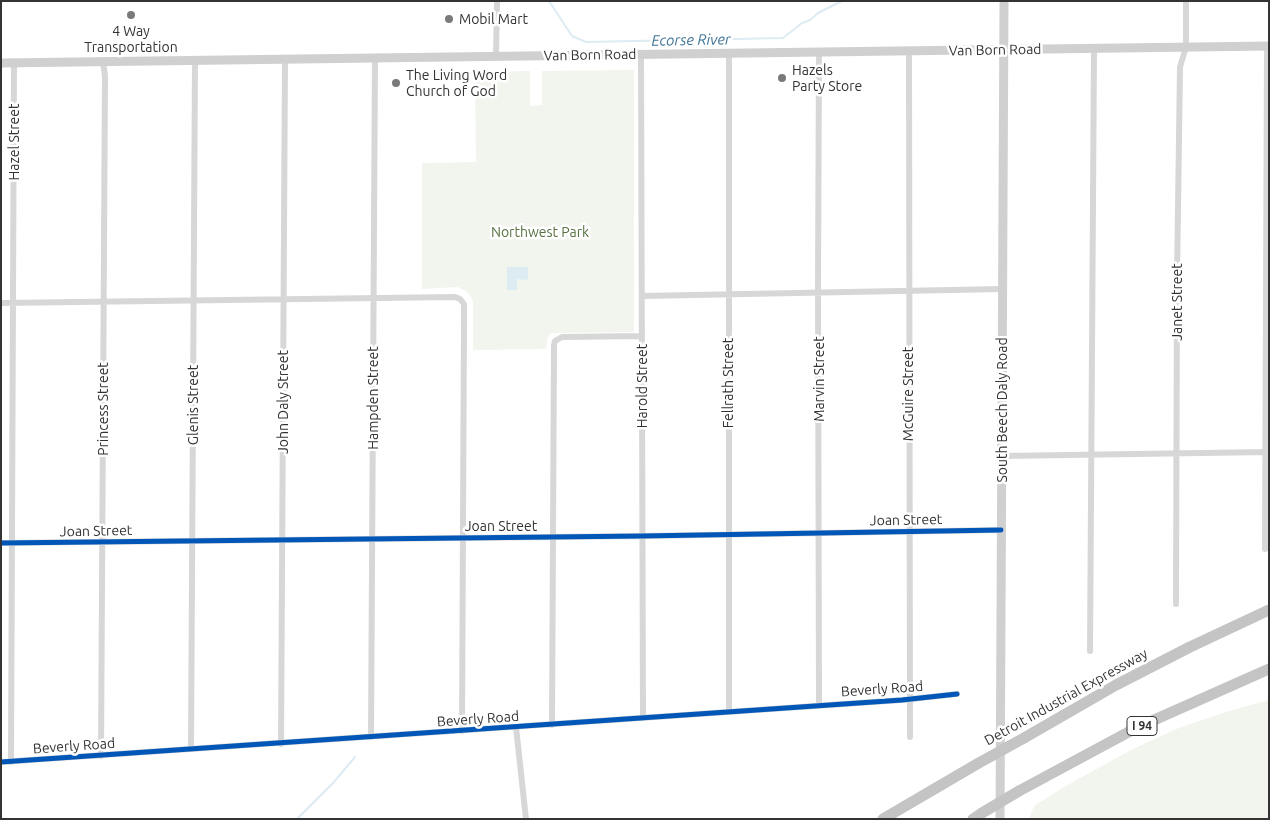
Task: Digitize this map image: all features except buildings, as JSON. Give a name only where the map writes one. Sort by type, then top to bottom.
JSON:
[{"type":"highway","name":"Detroit Industrial Expressway","points":[[883,819],[1116,685],[1190,647],[1269,610]]},
{"type":"highway","name":"I 94","points":[[977,816],[1019,791],[1136,728],[1269,668]]},
{"type":"main road","name":"South Beech Daly Road","points":[[1000,819],[1004,1]]},
{"type":"main road","name":"Van Born Road","points":[[1,63],[1268,46]]},
{"type":"street","points":[[496,56],[497,1]]},
{"type":"street","name":"Janet Street","points":[[1176,604],[1180,66],[1186,47],[1186,1]]},
{"type":"street","points":[[1265,549],[1268,46]]},
{"type":"street","points":[[1090,651],[1094,48]]},
{"type":"street","name":"McGuire Street","points":[[909,51],[910,737]]},
{"type":"street","name":"Marvin Street","points":[[819,705],[818,292],[820,52]]},
{"type":"street","name":"Fellrath Street","points":[[729,53],[729,712]]},
{"type":"street","name":"Harold Street","points":[[641,54],[643,718]]},
{"type":"street","name":"Hampden Street","points":[[371,737],[375,58]]},
{"type":"street","name":"John Daly Street","points":[[281,744],[285,59]]},
{"type":"street","name":"Glenis Street","points":[[191,749],[195,61]]},
{"type":"street","name":"Princess Street","points":[[101,756],[105,76],[103,62]]},
{"type":"street","name":"Hazel Street","points":[[12,762],[14,63]]},
{"type":"street","points":[[642,296],[1002,289]]},
{"type":"street","points":[[1,303],[455,297],[462,300],[464,304],[462,731]]},
{"type":"street","points":[[552,725],[554,345],[555,341],[562,337],[642,336]]},
{"type":"street","points":[[1002,456],[1267,452]]},
{"type":"street","name":"Joan Street","points":[[1,543],[1001,530]]},
{"type":"street","name":"Beverly Road","points":[[1,762],[552,725],[957,694]]},
{"type":"street","points":[[516,727],[526,819]]},
{"type":"green space","name":"Northwest Park","points":[[634,70],[634,332],[551,333],[547,339],[546,349],[473,350],[473,302],[466,291],[457,287],[422,289],[422,163],[476,162],[475,72],[530,71],[530,106],[542,105],[542,71]]},
{"type":"green space","points":[[1269,700],[1269,819],[1029,819],[1034,806],[1131,750],[1176,729]]},
{"type":"shaded area","points":[[507,267],[528,267],[527,280],[517,279],[517,290],[507,290]]},
{"type":"waterway","name":"Ecorse River","points":[[549,1],[572,36],[586,42],[783,38],[802,23],[842,1]]},
{"type":"waterway","points":[[297,819],[333,783],[355,757]]},
{"type":"cycle path","points":[[1,543],[1001,530]]},
{"type":"cycle path","points":[[1,762],[902,700],[957,694]]},
{"type":"place","name":"4 Way Transportation","points":[[131,15]]},
{"type":"place","name":"Mobil Mart","points":[[449,19]]},
{"type":"place","name":"Hazels Party Store","points":[[782,78]]},
{"type":"place","name":"The Living Word Church of God","points":[[396,83]]}]
